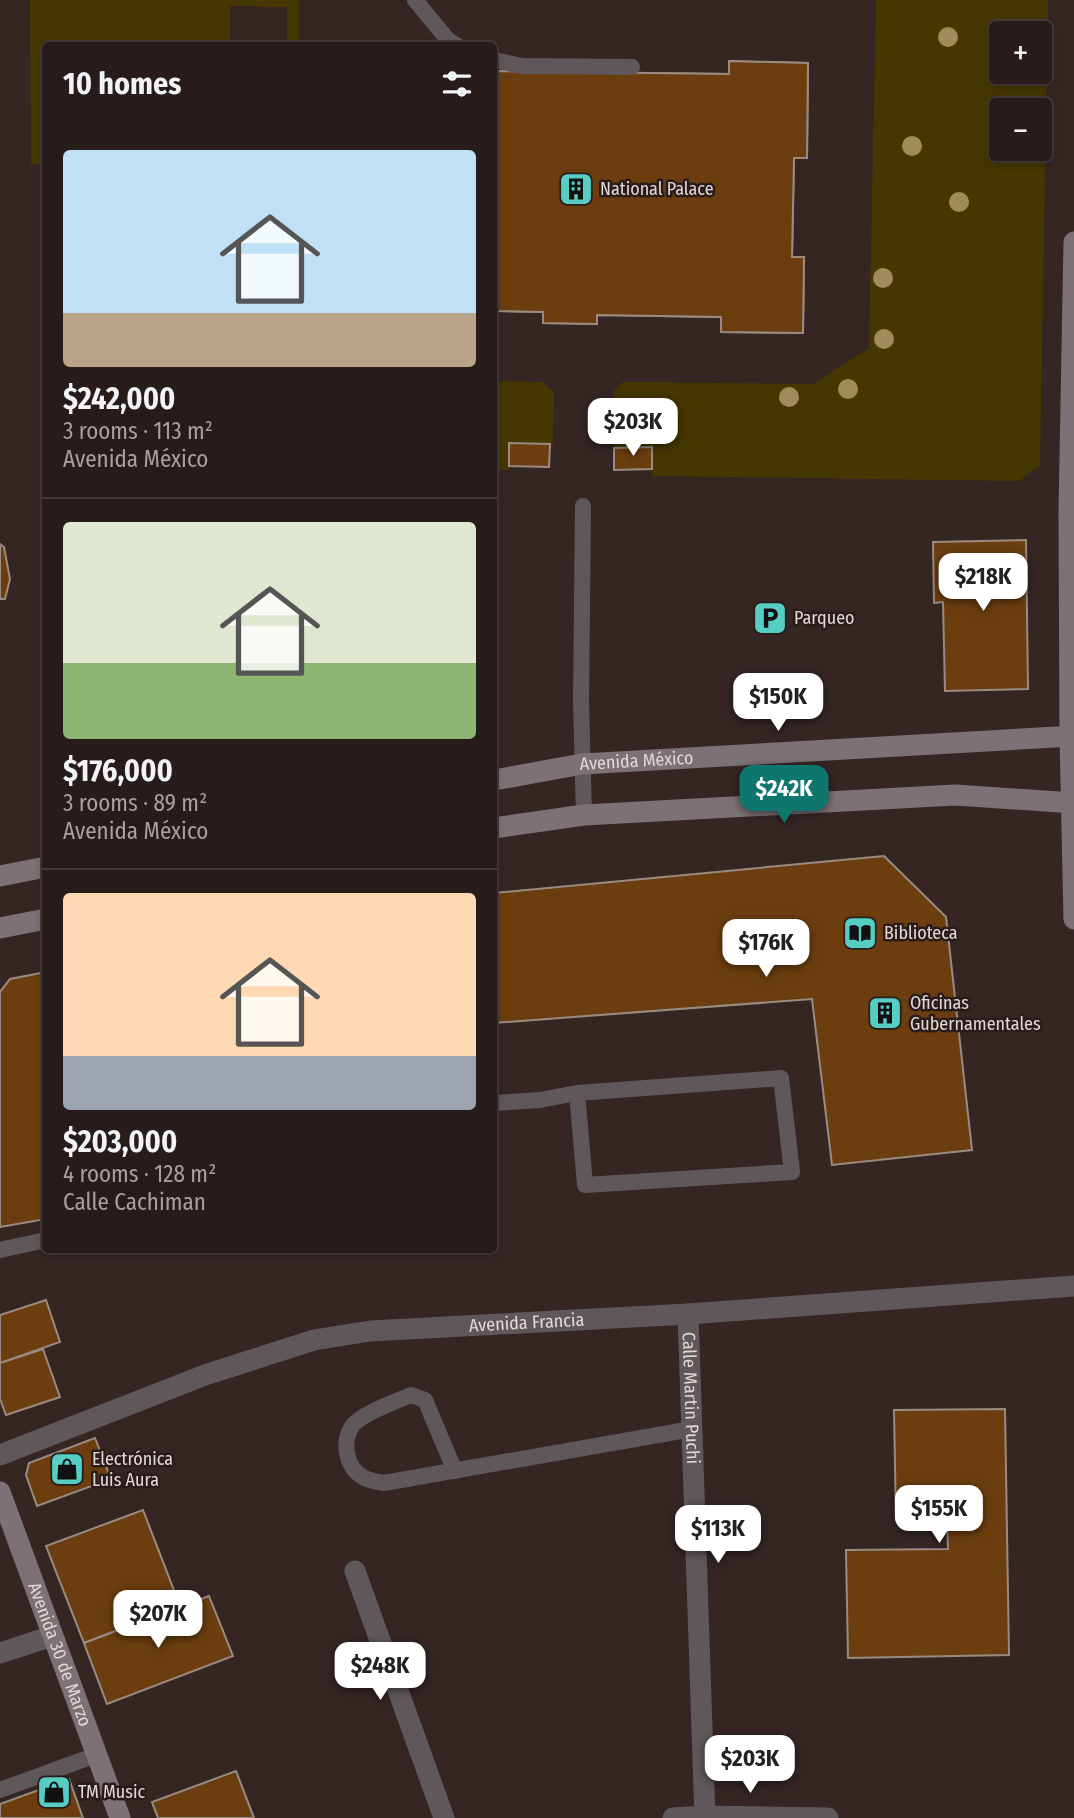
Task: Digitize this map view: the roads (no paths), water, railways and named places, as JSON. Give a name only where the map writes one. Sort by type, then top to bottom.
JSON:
[{"type":"main road","points":[[1074,242],[1074,919]]},
{"type":"main road","name":"Avenida México","points":[[497,779],[582,764],[1072,737]]},
{"type":"main road","points":[[497,828],[584,815],[955,795],[1073,803]]},
{"type":"main road","points":[[0,876],[42,868]]},
{"type":"main road","points":[[0,928],[42,920]]},
{"type":"main road","name":"Avenida 30 de Marzo","points":[[0,1492],[120,1818]]},
{"type":"street","name":"Avenida Francia","points":[[0,1455],[205,1375],[314,1340],[370,1331],[688,1314],[1074,1286]]},
{"type":"street","name":"Calle Martin Puchi","points":[[688,1314],[705,1817]]},
{"type":"street","points":[[355,1571],[444,1818]]},
{"type":"street","points":[[0,1653],[52,1636]]},
{"type":"street","points":[[673,1818],[828,1818]]},
{"type":"lane","points":[[415,0],[452,42]]},
{"type":"lane","points":[[497,61],[522,66],[632,67]]},
{"type":"lane","points":[[583,506],[584,815]]},
{"type":"lane","points":[[497,1103],[540,1100],[578,1093],[781,1078],[792,1172],[585,1185],[578,1093]]},
{"type":"lane","points":[[0,1250],[42,1241]]},
{"type":"lane","points":[[455,1471],[425,1401],[411,1395],[381,1407],[354,1425],[346,1442],[349,1465],[364,1478],[384,1483],[455,1471],[692,1429]]},
{"type":"lane","points":[[0,1790],[96,1755]]},
{"type":"place","name":"National Palace","points":[[576,189]]},
{"type":"place","name":"Parqueo","points":[[770,618]]},
{"type":"place","name":"Biblioteca","points":[[860,933]]},
{"type":"place","name":"Oficinas Gubernamentales","points":[[885,1013]]},
{"type":"place","name":"Electrónica Luis Aura","points":[[67,1469]]},
{"type":"place","name":"TM Music","points":[[54,1792]]}]
